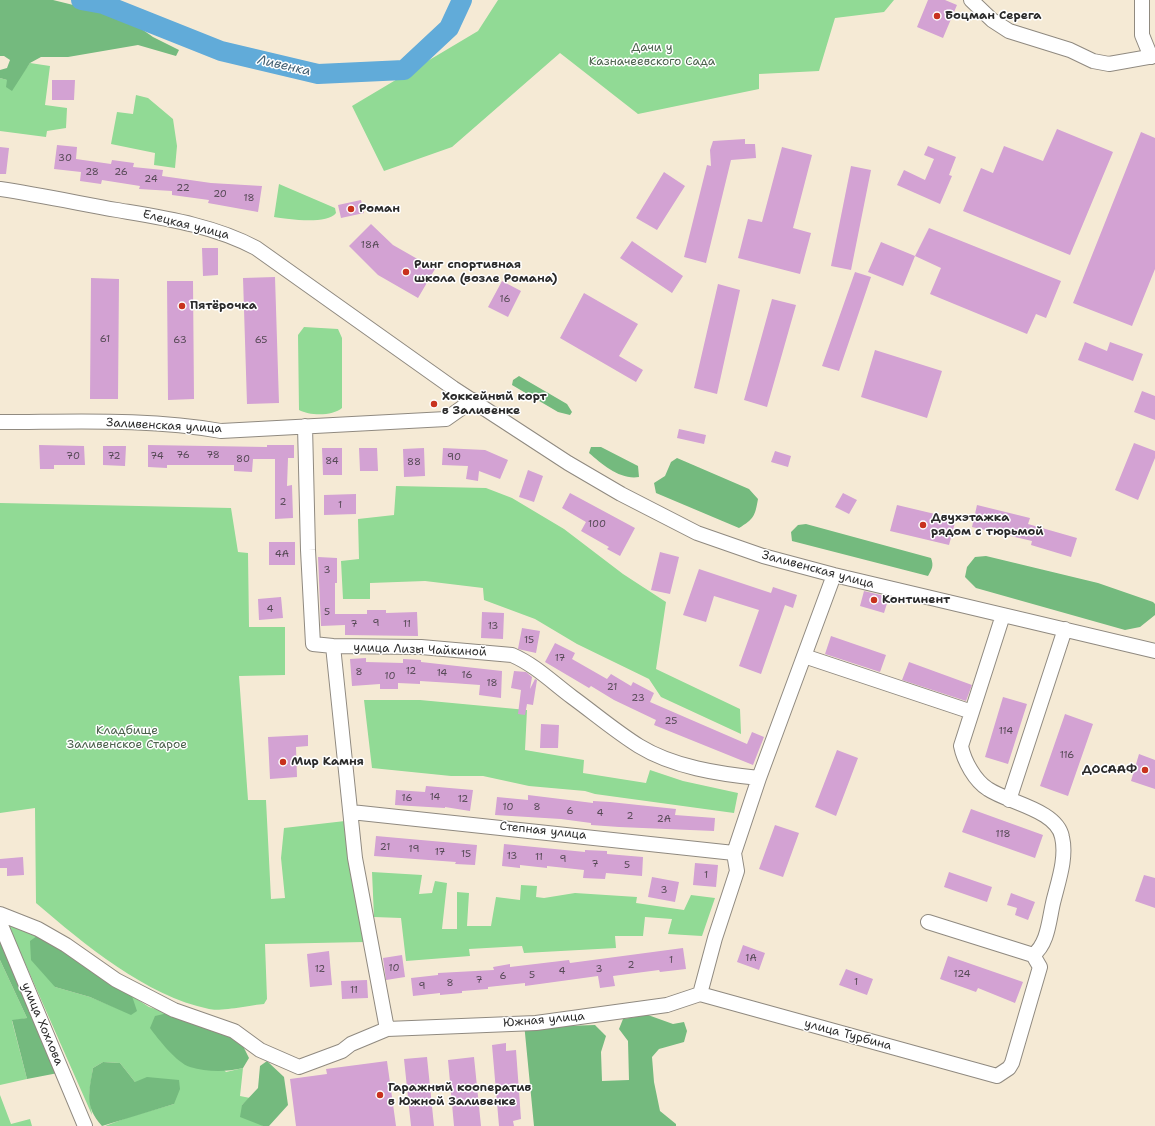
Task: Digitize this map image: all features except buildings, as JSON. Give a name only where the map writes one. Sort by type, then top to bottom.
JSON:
[{"type":"street","points":[[972,0],[992,20],[1010,31],[1070,50],[1093,61],[1109,64],[1153,57],[1142,35],[1142,0]]},
{"type":"street","name":"Елецкая улица","points":[[0,189],[158,217],[200,226],[237,238],[256,248],[473,400]]},
{"type":"street","name":"Заливенская улица","points":[[0,422],[89,422],[186,426],[221,431],[446,420],[473,400],[568,463],[621,494],[697,533],[763,556],[834,576],[1155,651]]},
{"type":"street","name":"улица Лизы Чайкиной","points":[[305,426],[308,550],[313,644],[332,646],[421,647],[512,655],[525,661],[545,674],[639,746],[679,763],[739,776],[759,778]]},
{"type":"street","points":[[700,994],[715,938],[737,871],[734,853],[759,778],[834,576]]},
{"type":"street","points":[[928,922],[1039,956],[1061,866],[1063,839],[1057,826],[1048,816],[1009,800],[987,789],[979,782],[962,752],[961,746],[1003,615]]},
{"type":"street","points":[[1009,800],[1065,630]]},
{"type":"street","points":[[332,646],[355,858],[387,1030]]},
{"type":"street","points":[[804,656],[972,712]]},
{"type":"street","name":"Степная улица","points":[[351,812],[734,853]]},
{"type":"street","name":"Южная улица","points":[[0,914],[38,929],[66,945],[116,980],[174,1010],[234,1030],[260,1050],[299,1067],[342,1051],[351,1044],[387,1030],[536,1023],[667,1005],[700,994]]},
{"type":"street","name":"улица Хохлова","points":[[0,922],[85,1126]]},
{"type":"street","name":"улица Турбина","points":[[700,994],[997,1076],[1009,1068],[1012,1063],[1039,956]]},
{"type":"green space","points":[[0,0],[53,0],[126,18],[153,37],[179,50],[176,56],[138,45],[68,57],[41,57],[30,63],[12,91],[6,87],[7,80],[0,78],[0,70],[7,68],[10,60],[4,56],[0,56]]},
{"type":"green space","name":"Дачи у Казначеевского Сада","points":[[498,0],[894,0],[884,12],[835,18],[819,71],[759,74],[759,89],[638,114],[560,53],[452,147],[384,171],[352,106],[478,31]]},
{"type":"green space","points":[[30,63],[50,66],[45,105],[67,108],[66,128],[47,131],[46,137],[0,131],[0,78],[7,80],[22,74]]},
{"type":"green space","points":[[136,95],[148,98],[173,119],[177,146],[175,168],[154,165],[155,153],[111,144],[117,112],[133,114]]},
{"type":"green space","points":[[279,184],[335,208],[336,213],[331,217],[316,220],[297,220],[274,217]]},
{"type":"green space","points":[[304,327],[338,329],[342,338],[342,408],[333,413],[315,414],[299,410],[298,335]]},
{"type":"green space","points":[[519,376],[567,404],[572,412],[570,415],[558,412],[512,385],[513,380]]},
{"type":"green space","points":[[591,447],[601,447],[638,466],[639,477],[625,476],[612,471],[589,453]]},
{"type":"green space","points":[[677,458],[749,489],[758,499],[755,513],[751,519],[739,528],[656,493],[654,483],[665,476],[671,462]]},
{"type":"green space","points":[[396,486],[486,488],[512,498],[564,529],[623,574],[666,602],[656,669],[740,709],[741,734],[661,697],[649,679],[577,644],[535,619],[484,600],[483,588],[425,581],[370,583],[370,599],[343,599],[341,561],[359,559],[358,519],[394,515]]},
{"type":"green space","name":"Кладбище Заливенское Старое","points":[[0,503],[231,508],[238,552],[248,553],[249,627],[285,627],[285,675],[239,676],[248,800],[266,800],[271,899],[285,898],[281,858],[284,828],[345,821],[365,942],[265,944],[267,999],[264,1004],[214,1010],[185,1002],[162,993],[139,981],[95,951],[36,903],[35,808],[0,813]]},
{"type":"green space","points":[[806,524],[931,558],[931,569],[928,576],[792,541],[791,532],[798,525]]},
{"type":"green space","points":[[986,556],[1098,583],[1153,602],[1155,604],[1155,615],[1140,627],[1125,630],[976,588],[965,577],[967,567],[975,557]]},
{"type":"green space","points":[[364,700],[420,700],[527,710],[525,750],[584,760],[583,773],[646,783],[650,770],[683,781],[738,793],[734,813],[595,794],[585,791],[529,786],[483,776],[451,776],[372,768]]},
{"type":"green space","points":[[372,872],[422,875],[419,894],[432,893],[435,881],[447,883],[442,929],[457,929],[457,892],[469,893],[467,926],[491,926],[496,897],[520,900],[521,885],[537,886],[536,897],[544,898],[575,893],[637,897],[636,903],[684,910],[691,895],[715,898],[702,936],[668,934],[672,919],[645,917],[643,936],[615,936],[616,948],[524,953],[522,946],[469,949],[470,956],[406,961],[401,918],[374,917]]},
{"type":"green space","points":[[6,920],[37,936],[55,987],[90,997],[131,1014],[132,996],[149,1007],[168,1013],[226,1072],[243,1068],[240,1096],[250,1098],[242,1105],[263,1126],[105,1126],[129,1117],[174,1104],[135,1082],[120,1063],[103,1062],[93,1068],[89,1094],[92,1115]]},
{"type":"green space","points":[[37,936],[68,952],[132,996],[137,1011],[131,1015],[90,997],[55,987],[31,960],[30,941]]},
{"type":"green space","points":[[0,937],[58,1073],[27,1079],[12,1020],[27,1018],[0,960]]},
{"type":"green space","points":[[0,960],[27,1018],[12,1021],[27,1079],[0,1085]]},
{"type":"green space","points":[[168,1013],[225,1034],[242,1044],[249,1058],[243,1068],[210,1071],[190,1067],[179,1061],[150,1028],[155,1016]]},
{"type":"green space","points":[[648,1015],[673,1024],[684,1022],[687,1031],[684,1042],[659,1049],[652,1057],[654,1082],[660,1111],[676,1124],[676,1126],[534,1126],[524,1023],[534,1027],[595,1025],[606,1036],[601,1052],[602,1081],[629,1080],[628,1041],[619,1029],[623,1019]]},
{"type":"green space","points":[[267,1061],[284,1077],[288,1105],[269,1126],[263,1126],[240,1117],[242,1105],[258,1088],[260,1066]]},
{"type":"green space","points":[[103,1062],[120,1063],[135,1082],[147,1077],[179,1080],[180,1089],[174,1104],[102,1126],[92,1112],[89,1092],[93,1068]]},
{"type":"green space","points":[[0,1095],[11,1124],[30,1119],[32,1126],[0,1126]]},
{"type":"waterway","name":"Ливенка","points":[[81,0],[103,4],[221,51],[318,74],[404,70],[449,28],[462,0]]},
{"type":"place","name":"Боцман Серега","points":[[937,16]]},
{"type":"place","name":"Роман","points":[[351,209]]},
{"type":"place","name":"Ринг спортивная школа (возле Романа)","points":[[406,272]]},
{"type":"place","name":"Пятёрочка","points":[[182,306]]},
{"type":"place","name":"Хоккейный корт в Заливенке","points":[[434,404]]},
{"type":"place","name":"Двухэтажка рядом с тюрьмой","points":[[923,525]]},
{"type":"place","name":"Континент","points":[[874,600]]},
{"type":"place","name":"Мир Камня","points":[[283,762]]},
{"type":"place","name":"ДОСААФ","points":[[1145,770]]},
{"type":"place","name":"Гаражный кооператив в Южной Заливенке","points":[[380,1095]]}]
